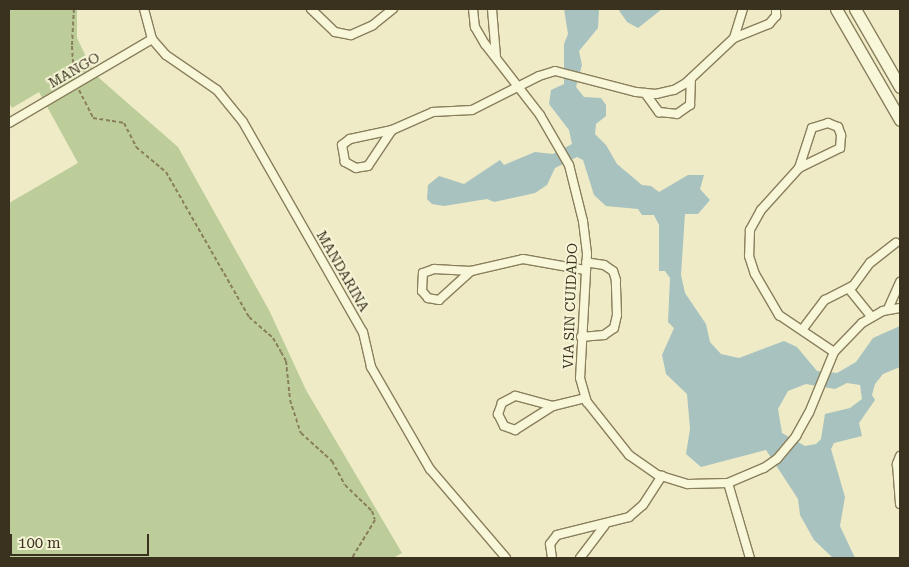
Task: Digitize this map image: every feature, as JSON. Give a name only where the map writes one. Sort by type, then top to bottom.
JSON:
[{"type":"main road","points":[[836,9],[900,120]]},
{"type":"main road","points":[[846,9],[853,9],[900,87]]},
{"type":"street","points":[[144,9],[152,40]]},
{"type":"street","points":[[311,9],[335,32],[350,35],[373,24],[393,9]]},
{"type":"street","name":"VIA SIN CUIDADO","points":[[473,9],[476,27],[561,148],[569,165],[583,221],[585,266],[580,337],[580,378],[584,398]]},
{"type":"street","points":[[492,9],[497,59]]},
{"type":"street","points":[[734,38],[743,9]]},
{"type":"street","points":[[392,130],[368,166],[356,168],[345,162],[342,150],[346,141],[392,130],[433,112],[472,110],[519,88],[539,76],[562,72],[644,93],[674,90],[691,79],[734,38],[769,24],[776,16],[776,9]]},
{"type":"street","name":"MANGO","points":[[9,123],[152,40]]},
{"type":"street","name":"MANDARINA","points":[[152,40],[166,55],[216,90],[243,122],[363,332],[371,368],[430,469],[506,558]]},
{"type":"street","points":[[644,93],[659,112],[677,114],[690,105],[691,79]]},
{"type":"street","points":[[799,168],[840,148],[841,135],[838,127],[828,123],[812,128],[799,168],[758,216],[750,230],[749,256],[755,274],[779,315],[834,352]]},
{"type":"street","points":[[802,330],[825,300],[849,289],[880,254],[896,243]]},
{"type":"street","points":[[471,271],[439,300],[428,298],[422,291],[421,278],[428,270],[471,271],[523,259],[585,266],[604,265],[612,271],[616,280],[614,328],[604,336],[580,337]]},
{"type":"street","points":[[888,309],[900,282]]},
{"type":"street","points":[[849,289],[872,317]]},
{"type":"street","points":[[553,406],[515,396],[502,403],[498,414],[504,426],[514,430],[553,406],[584,398],[605,428],[629,455],[662,476],[688,484],[728,483],[764,468],[777,459],[796,436],[819,391],[834,352],[872,317],[888,309],[900,308]]},
{"type":"street","points":[[900,456],[897,464],[900,504]]},
{"type":"street","points":[[552,558],[550,544],[557,535],[605,525],[629,517],[643,505],[662,476]]},
{"type":"street","points":[[728,483],[750,558]]},
{"type":"street","points":[[580,558],[605,525]]},
{"type":"path","points":[[74,9],[72,44],[76,84],[92,118],[124,123],[136,148],[166,172],[249,317],[273,338],[286,361],[290,400],[301,433],[332,461],[345,485],[372,511],[375,520],[352,558]]},
{"type":"green space","points":[[9,9],[77,9],[77,38],[90,65],[99,78],[178,147],[269,310],[306,390],[402,553],[393,558],[9,558],[9,203],[78,163],[39,92],[12,108],[9,103]]},
{"type":"water","points":[[564,9],[599,9],[598,28],[579,51],[582,65],[576,87],[584,97],[601,98],[606,105],[606,116],[596,124],[595,134],[606,145],[617,164],[642,185],[651,186],[659,192],[688,175],[704,175],[700,189],[710,200],[698,214],[685,214],[681,275],[685,293],[706,324],[710,342],[721,354],[739,358],[784,341],[797,347],[817,371],[837,373],[856,362],[873,338],[900,326],[900,367],[883,374],[875,384],[872,395],[875,400],[859,423],[862,436],[834,443],[831,449],[845,497],[840,526],[855,558],[833,558],[814,540],[800,515],[798,499],[766,450],[701,467],[686,454],[690,429],[687,394],[666,374],[662,355],[674,328],[668,322],[670,278],[665,271],[659,271],[659,225],[654,215],[642,215],[638,209],[606,206],[594,195],[583,160],[577,157],[555,168],[547,185],[535,193],[494,202],[487,199],[444,206],[432,204],[427,199],[428,185],[439,176],[464,184],[500,160],[504,165],[535,152],[553,154],[572,144],[569,130],[549,104],[551,90],[564,84],[564,44],[568,34]],"holes":[[[847,383],[860,385],[862,399],[850,408],[825,414],[821,439],[816,444],[805,446],[782,433],[778,409],[788,391],[806,384],[835,389]]]},
{"type":"water","points":[[618,9],[662,9],[638,28],[627,22]]}]
